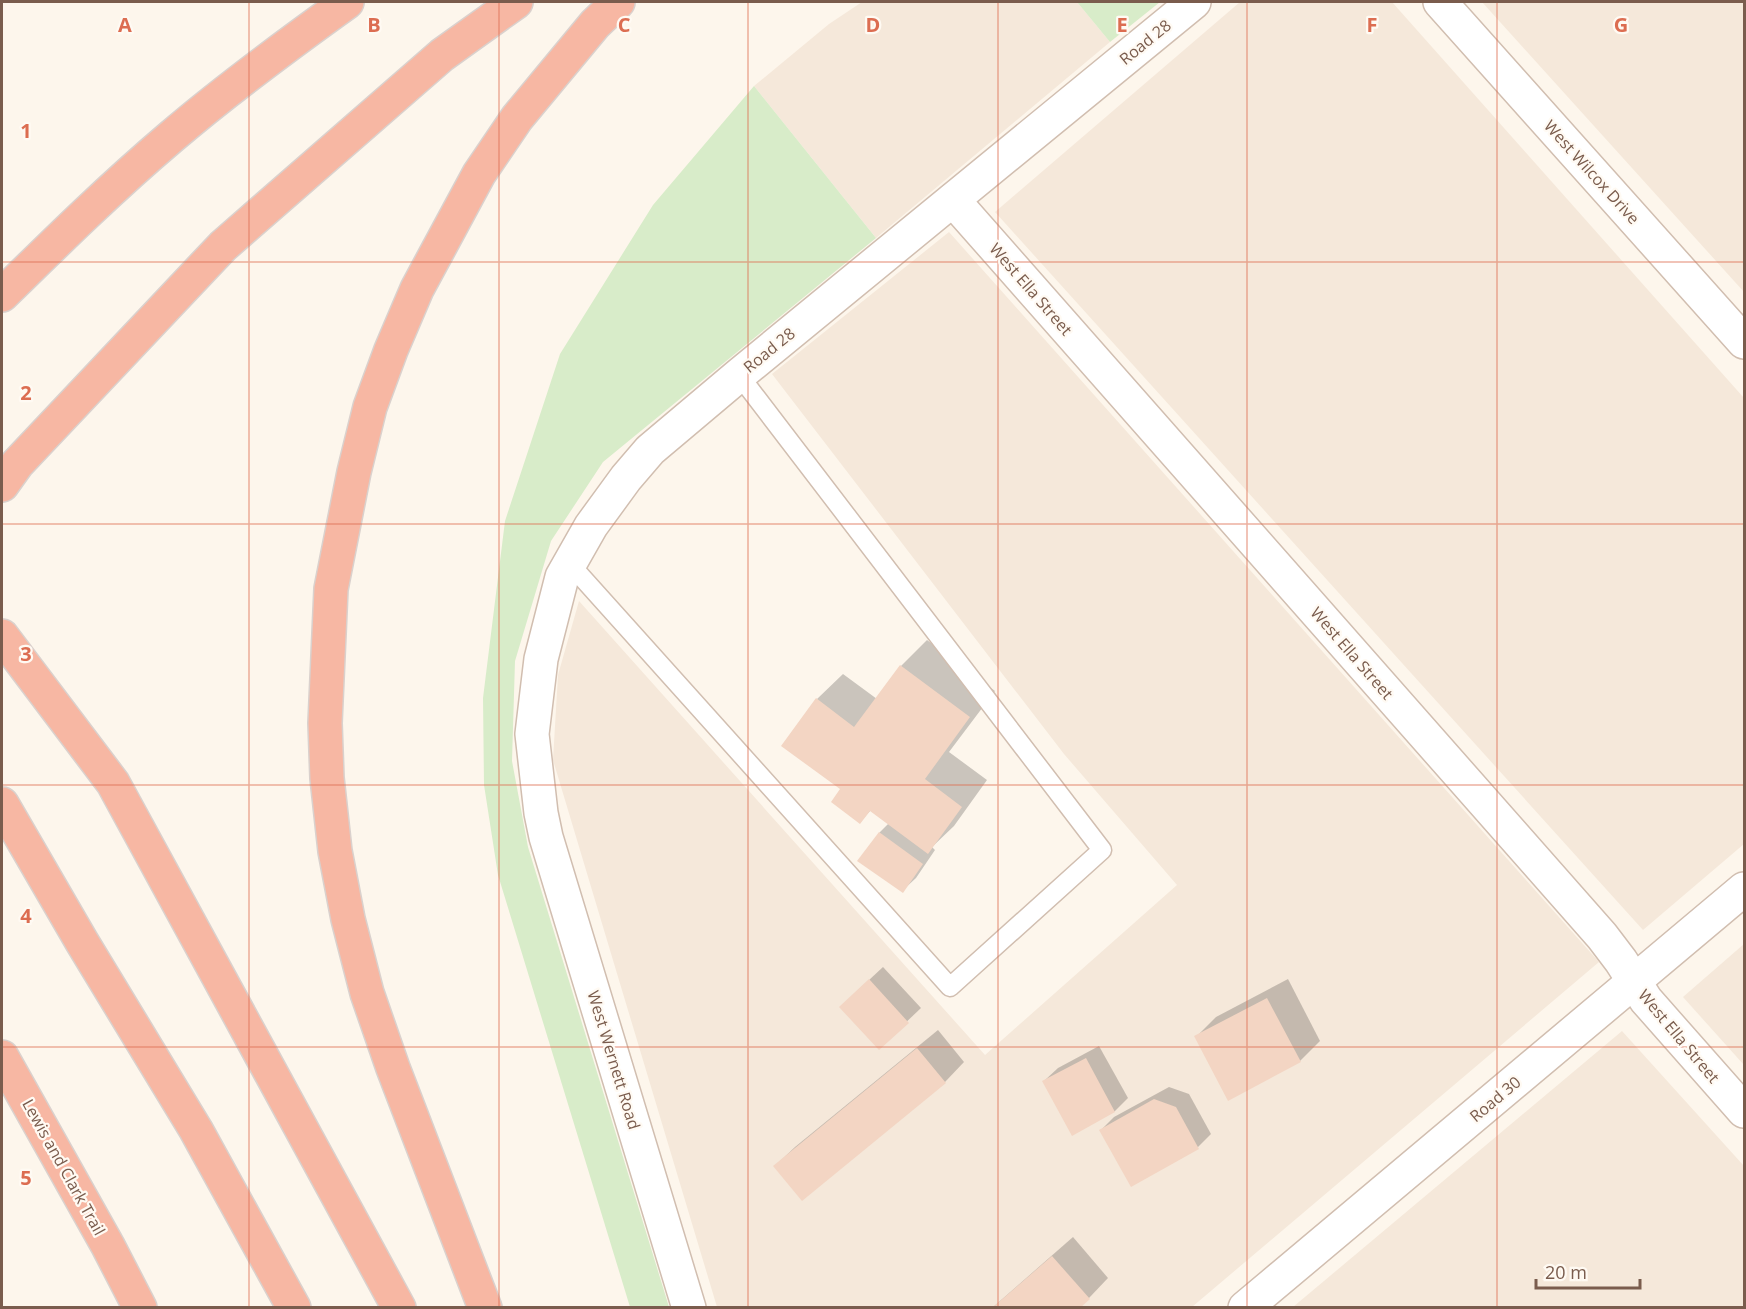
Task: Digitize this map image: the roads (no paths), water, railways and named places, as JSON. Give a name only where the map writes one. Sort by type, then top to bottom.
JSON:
[{"type":"highway","points":[[2,295],[80,218],[171,137],[266,60],[347,2]]},
{"type":"highway","points":[[9,475],[223,246],[442,55],[516,2]]},
{"type":"highway","points":[[485,1308],[370,1003],[348,919],[335,851],[327,778],[325,723],[331,589],[354,472],[370,406],[417,290],[479,174],[517,118],[595,24],[618,2]]},
{"type":"highway","points":[[2,636],[113,783],[399,1308]]},
{"type":"highway","points":[[2,804],[82,942],[196,1130],[294,1308]]},
{"type":"highway","name":"Lewis and Clark Trail","points":[[2,1057],[108,1246]]},
{"type":"highway","points":[[108,1246],[130,1308]]},
{"type":"highway","points":[[108,1246],[140,1308]]},
{"type":"street","name":"Road 28","points":[[540,813],[532,734],[541,660],[562,577],[591,526],[626,478],[650,450],[739,375],[1194,2]]},
{"type":"street","name":"West Wilcox Drive","points":[[1440,2],[1744,342]]},
{"type":"street","name":"West Ella Street","points":[[953,200],[1602,936],[1646,1000],[1744,1111]]},
{"type":"street","name":"West Wernett Road","points":[[540,813],[549,849],[690,1308]]},
{"type":"street","name":"Road 30","points":[[1245,1308],[1744,889]]},
{"type":"lane","points":[[570,564],[951,987],[1102,850],[739,375]]}]
